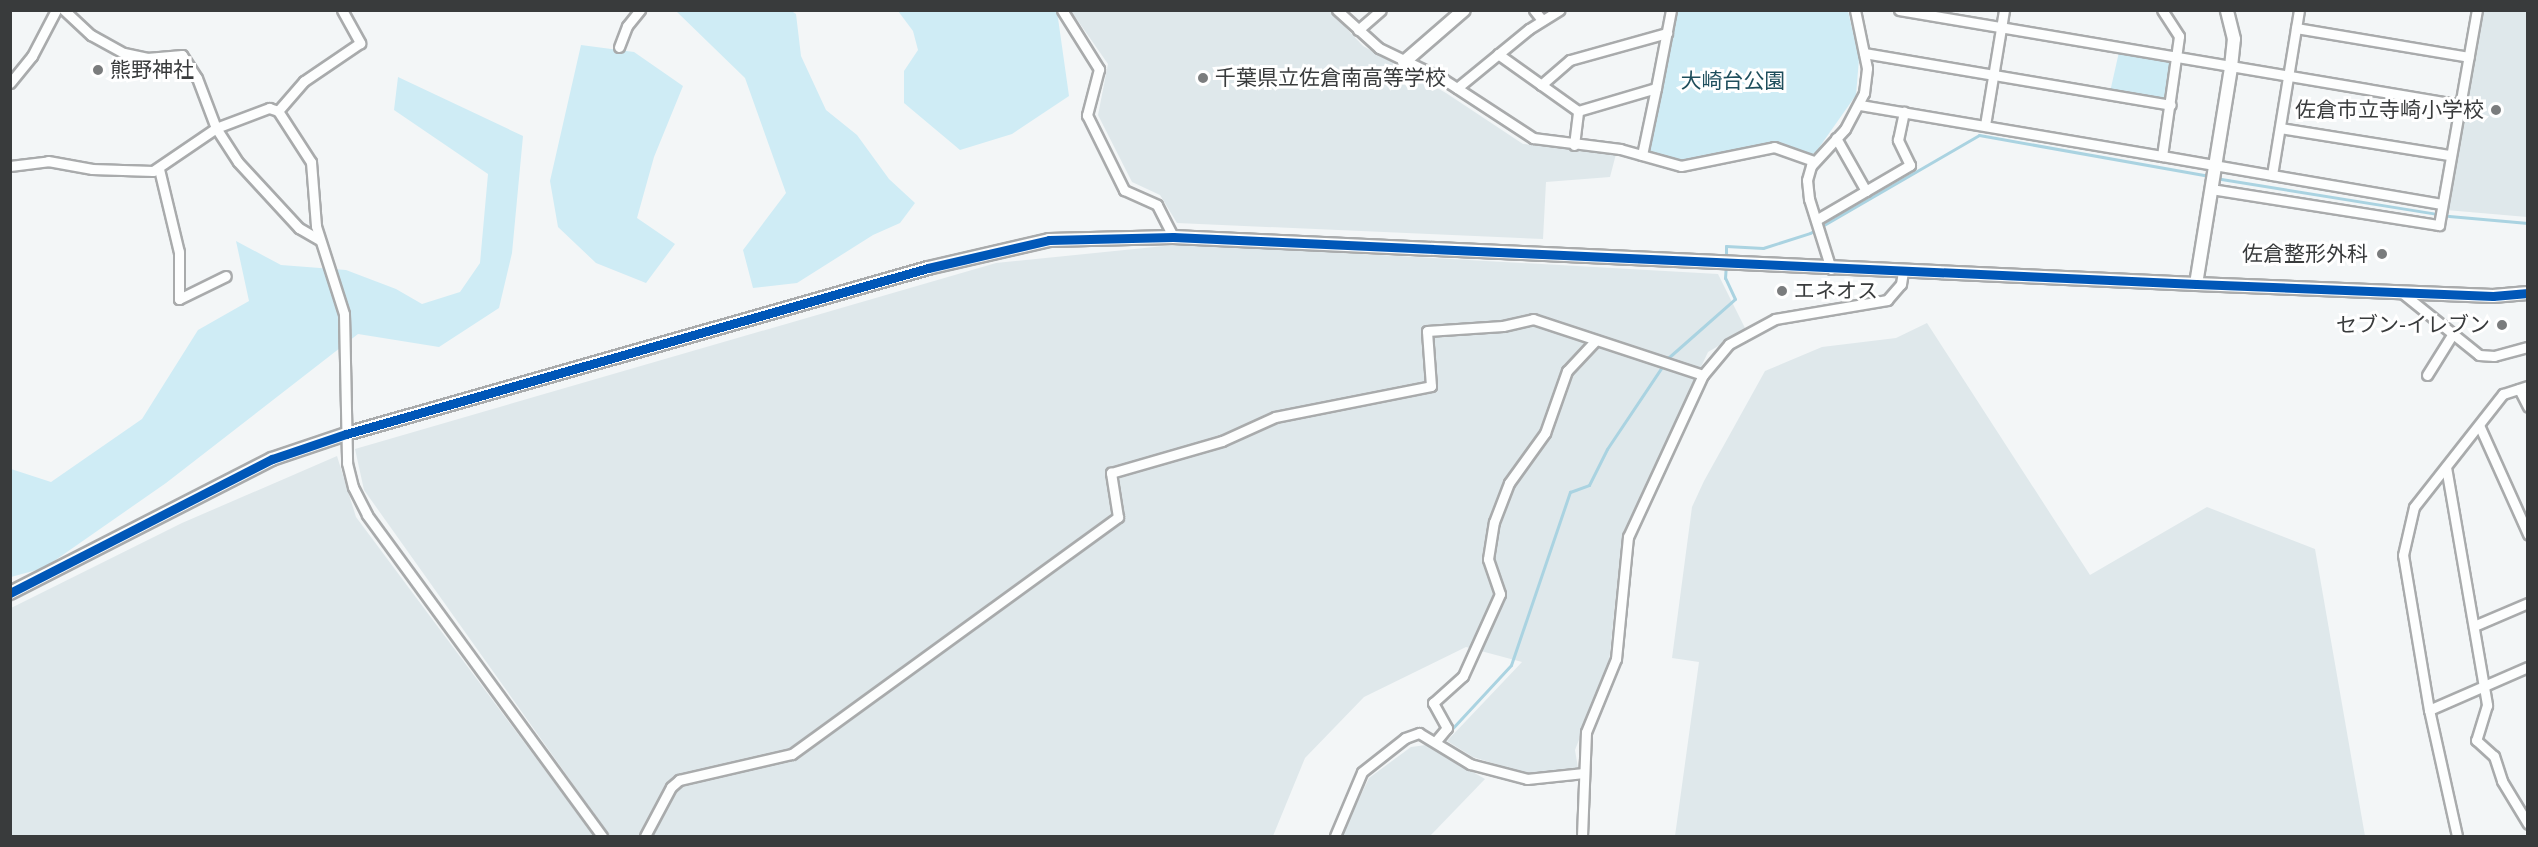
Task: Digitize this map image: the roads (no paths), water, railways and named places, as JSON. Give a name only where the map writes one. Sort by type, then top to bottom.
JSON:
[{"type":"street","points":[[10,83],[32,56],[56,10]]},
{"type":"street","points":[[64,10],[91,35],[124,53],[147,58],[182,55],[197,78],[216,128],[238,162],[299,228],[320,240]]},
{"type":"street","points":[[279,111],[304,81],[360,43],[342,10]]},
{"type":"street","points":[[620,47],[627,26],[640,10]]},
{"type":"street","points":[[1062,10],[1098,69],[1087,115],[1124,190],[1156,205],[1173,237]]},
{"type":"street","points":[[1337,10],[1379,48],[1457,88],[1517,131],[1533,138],[1641,155],[1682,166],[1774,147],[1815,161]]},
{"type":"street","points":[[1358,30],[1381,10]]},
{"type":"street","points":[[1404,62],[1464,10]]},
{"type":"street","points":[[1534,10],[1542,20]]},
{"type":"street","points":[[1457,88],[1542,20],[1560,10]]},
{"type":"street","points":[[1641,155],[1671,10]]},
{"type":"street","points":[[1831,269],[1807,180],[1815,161],[1836,138],[1860,105],[1866,82],[1864,53],[1856,10]]},
{"type":"street","points":[[1899,10],[2461,105]]},
{"type":"street","points":[[1985,126],[2004,10]]},
{"type":"street","points":[[2162,10],[2179,36],[2178,58],[2162,156]]},
{"type":"street","points":[[2196,284],[2231,67],[2234,39],[2227,10]]},
{"type":"street","points":[[2272,175],[2299,10]]},
{"type":"street","points":[[2211,189],[2439,225],[2449,155],[2461,105],[2477,10]]},
{"type":"street","points":[[2296,28],[2469,57]]},
{"type":"street","points":[[1541,85],[1570,60],[1667,33]]},
{"type":"street","points":[[1864,53],[2171,105]]},
{"type":"street","points":[[1498,54],[1578,111]]},
{"type":"street","points":[[1578,111],[1656,88]]},
{"type":"street","points":[[1860,105],[2442,204]]},
{"type":"street","points":[[10,166],[48,161],[141,173],[159,169],[216,128],[269,108],[279,111],[311,162],[320,240],[344,314],[346,434],[353,487],[367,515],[602,837]]},
{"type":"street","points":[[1574,145],[1578,111]]},
{"type":"street","points":[[1816,220],[1910,165],[1898,140],[1904,112]]},
{"type":"street","points":[[2280,128],[2449,155]]},
{"type":"street","points":[[1836,138],[1866,190]]},
{"type":"street","points":[[159,169],[179,252],[179,299],[226,276]]},
{"type":"street","points":[[10,593],[272,459],[346,434],[980,254],[1049,240],[1173,237],[1903,272],[2401,292],[2528,293]]},
{"type":"street","points":[[1582,837],[1586,732],[1616,659],[1628,537],[1703,375],[1729,344],[1775,319],[1887,300],[1901,284],[1903,272]]},
{"type":"street","points":[[2401,292],[2479,355],[2494,356],[2528,347]]},
{"type":"street","points":[[645,837],[671,787],[679,780],[792,754],[1118,517],[1111,473],[1222,441],[1275,417],[1431,386],[1427,331],[1503,326],[1533,319],[1703,375]]},
{"type":"street","points":[[2427,375],[2452,335]]},
{"type":"street","points":[[1436,741],[1447,728],[1433,703],[1463,676],[1500,594],[1488,559],[1494,522],[1509,483],[1545,433],[1567,371],[1596,340]]},
{"type":"street","points":[[2457,837],[2429,710],[2403,555],[2415,507],[2502,394],[2523,387],[2528,407]]},
{"type":"street","points":[[2479,424],[2528,534]]},
{"type":"street","points":[[2446,466],[2487,705],[2476,740],[2494,756],[2502,781],[2528,824]]},
{"type":"street","points":[[2474,627],[2528,603]]},
{"type":"street","points":[[2429,710],[2528,667]]},
{"type":"street","points":[[1335,837],[1362,772],[1405,738],[1423,733],[1470,764],[1527,779],[1584,773]]},
{"type":"waterway","points":[[1726,258],[1726,246],[1763,248],[1810,233],[1979,135],[2209,176]]},
{"type":"waterway","points":[[2215,178],[2449,216],[2528,223]]},
{"type":"waterway","points":[[1449,732],[1511,665],[1570,492],[1589,485],[1607,449],[1668,358],[1735,299],[1725,278],[1726,265]]},
{"type":"place","name":"熊野神社","points":[[98,70]]},
{"type":"place","name":"千葉県立佐倉南高等学校","points":[[1203,78]]},
{"type":"place","name":"佐倉市立寺崎小学校","points":[[2496,110]]},
{"type":"place","name":"佐倉整形外科","points":[[2382,254]]},
{"type":"place","name":"エネオス","points":[[1782,291]]},
{"type":"place","name":"セブン-イレブン","points":[[2502,325]]},
{"type":"park label","name":"大崎台公園","points":[[1733,81]]}]
